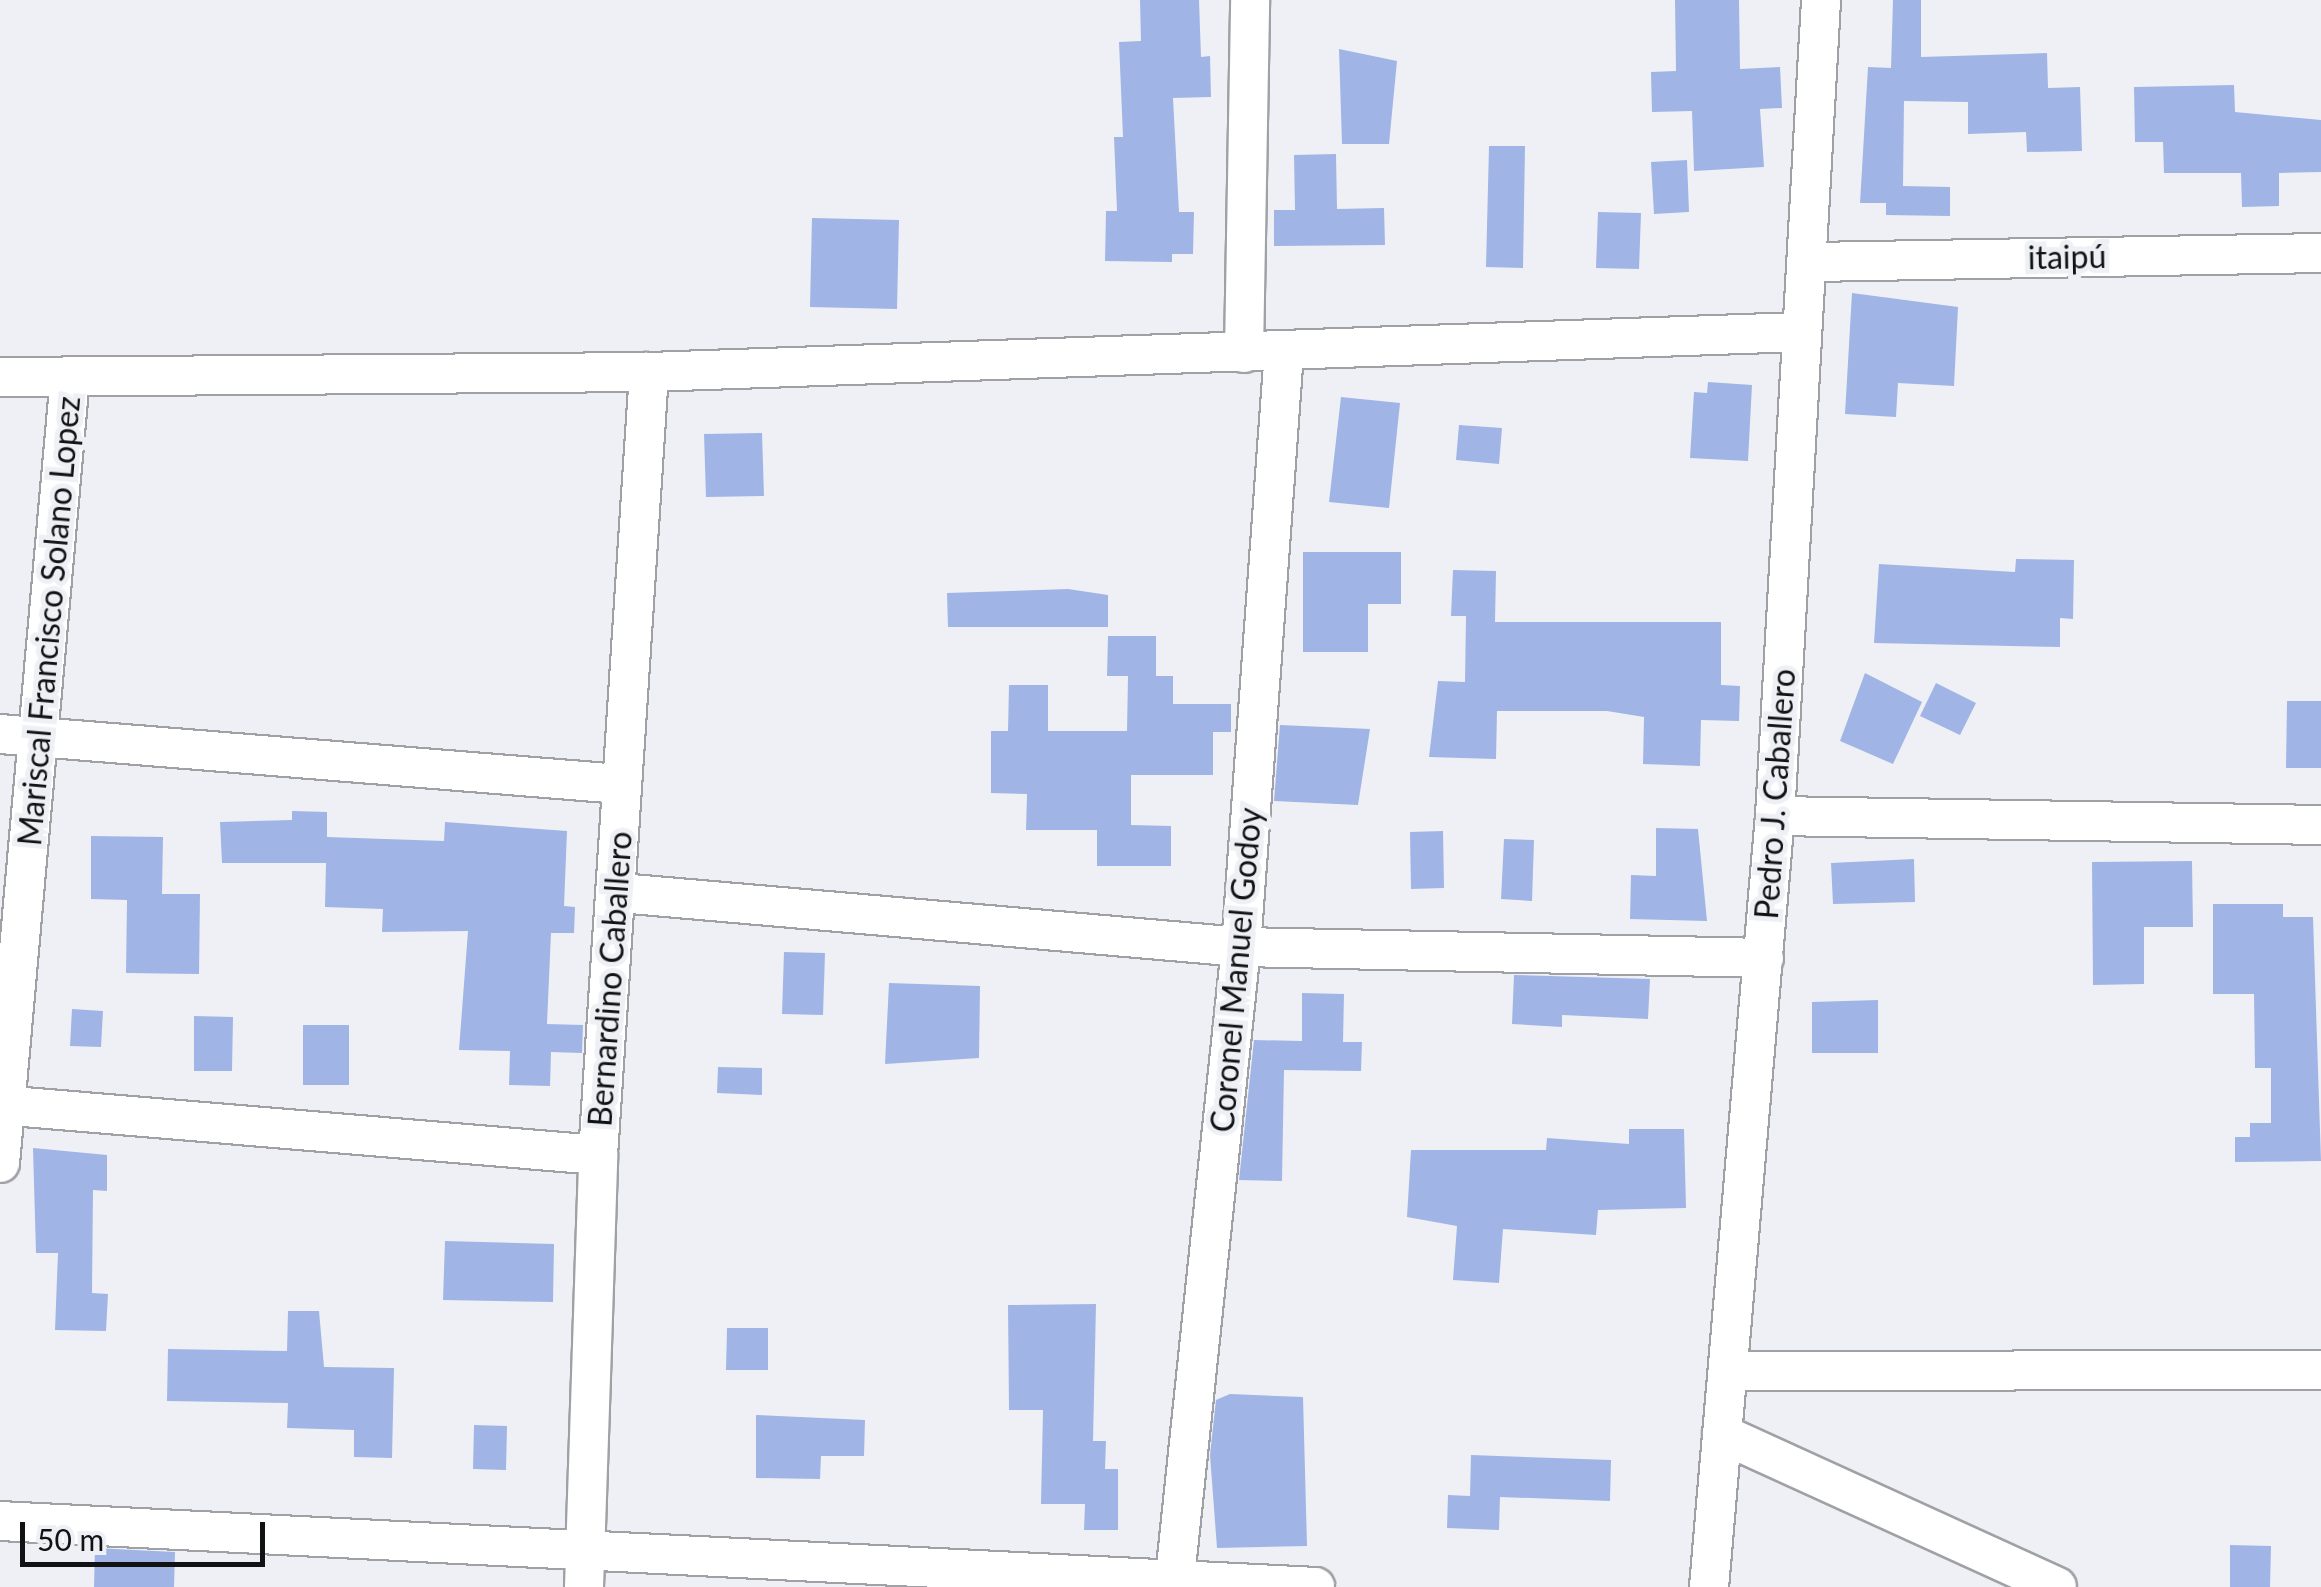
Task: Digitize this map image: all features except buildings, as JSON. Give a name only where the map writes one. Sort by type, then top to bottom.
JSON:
[{"type":"street","points":[[1244,354],[1250,0]]},
{"type":"street","name":"Pedro J. Caballero","points":[[1710,1587],[1775,816],[1802,332],[1812,262],[1821,0]]},
{"type":"street","name":"itaipú","points":[[1812,262],[2321,253]]},
{"type":"street","points":[[0,377],[649,372],[1802,332]]},
{"type":"street","name":"Coronel Manuel Godoy","points":[[1175,1584],[1242,947],[1284,352]]},
{"type":"street","name":"Bernardino Caballero","points":[[584,1568],[598,1155],[620,892],[620,784],[649,372]]},
{"type":"street","name":"Mariscal Francisco Solano Lopez","points":[[0,1163],[70,377]]},
{"type":"street","points":[[0,734],[620,784]]},
{"type":"street","points":[[1775,816],[2321,825]]},
{"type":"street","points":[[620,892],[1242,947],[1764,958]]},
{"type":"street","points":[[3,1105],[598,1155]]},
{"type":"street","points":[[1728,1371],[2321,1370]]},
{"type":"street","points":[[1722,1434],[2057,1587]]},
{"type":"street","points":[[0,1521],[584,1568],[1315,1587]]}]
